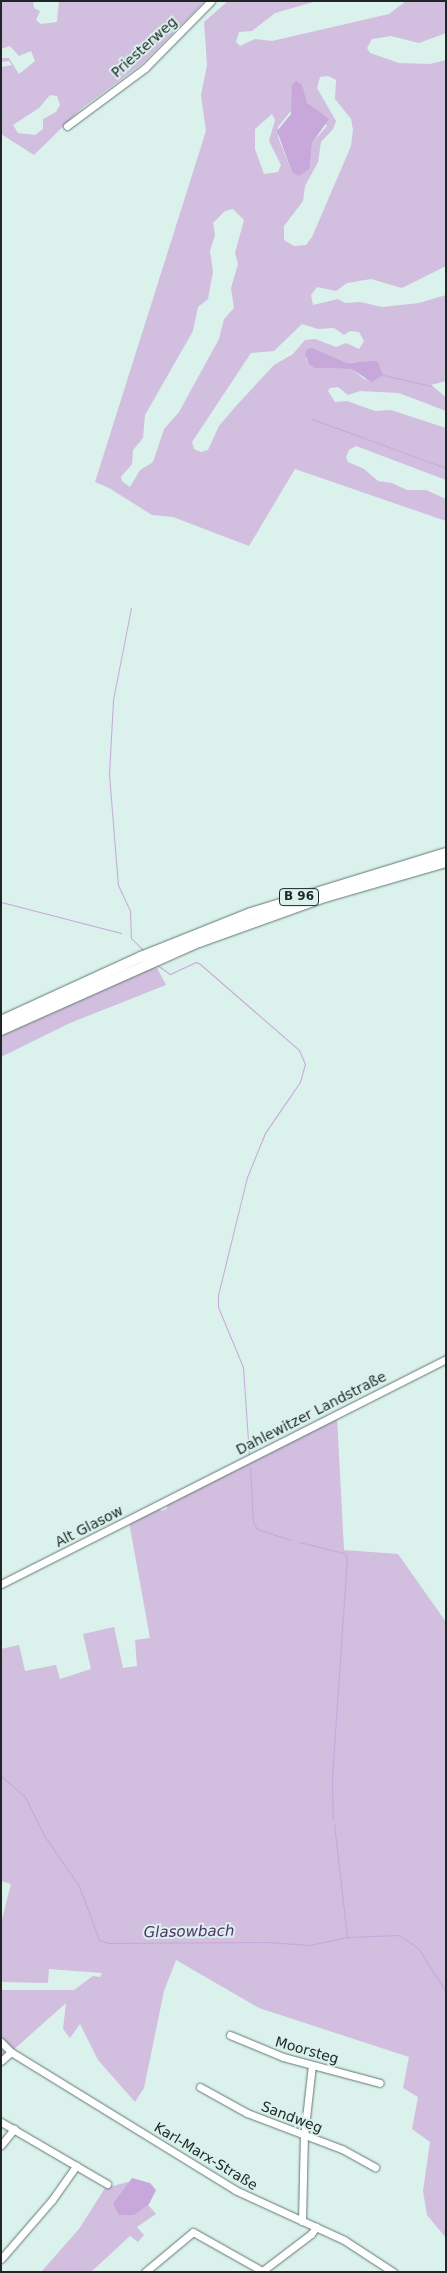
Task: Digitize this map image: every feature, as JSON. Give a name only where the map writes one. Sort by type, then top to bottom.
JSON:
[{"type":"highway","name":"B 96","points":[[1,1021],[144,960],[305,895],[446,853]]},
{"type":"highway","name":"B 96","points":[[159,954],[286,910],[446,862]]},
{"type":"highway","name":"B 96","points":[[1,1030],[144,960]]},
{"type":"street","name":"Priesterweg","points":[[67,126],[145,68],[211,1]]},
{"type":"street","name":"Dahlewitzer Landstraße","points":[[188,1490],[446,1359]]},
{"type":"street","name":"Alt Glasow","points":[[1,1584],[188,1490]]},
{"type":"street","name":"Moorsteg","points":[[230,2034],[283,2057],[380,2083]]},
{"type":"street","name":"Karl-Marx-Straße","points":[[1,2042],[11,2052],[235,2190],[352,2244],[393,2272]]},
{"type":"street","points":[[1,2061],[11,2052]]},
{"type":"street","points":[[302,2221],[304,2136],[312,2066]]},
{"type":"street","name":"Sandweg","points":[[200,2087],[247,2113],[342,2149],[375,2167]]},
{"type":"street","points":[[1,2122],[107,2184]]},
{"type":"street","points":[[1,2145],[14,2129]]},
{"type":"street","points":[[1,2259],[52,2200],[76,2166]]},
{"type":"street","points":[[145,2272],[194,2232],[262,2272],[311,2234],[316,2227]]},
{"type":"shaded area","points":[[1,1],[33,1],[34,8],[40,11],[36,20],[41,24],[57,22],[59,1],[205,1],[142,64],[81,109],[34,155],[1,134],[1,67],[12,65],[9,61],[1,62],[1,58],[9,58],[19,74],[35,61],[31,51],[19,56],[10,46],[1,49]],"holes":[[[50,95],[57,96],[60,105],[56,112],[43,119],[43,129],[35,135],[18,133],[13,125],[39,108]]]},
{"type":"shaded area","points":[[228,1],[317,1],[275,13],[252,31],[239,32],[236,42],[240,46],[255,39],[272,41],[389,14],[406,1],[446,1],[446,33],[419,43],[391,36],[372,39],[367,48],[370,53],[399,63],[430,64],[446,60],[446,266],[402,288],[371,279],[347,283],[336,291],[317,287],[311,295],[313,305],[338,299],[345,303],[360,302],[382,307],[419,303],[446,295],[446,381],[431,385],[446,397],[446,411],[399,393],[360,391],[348,395],[338,387],[330,388],[328,391],[335,402],[347,401],[375,411],[391,410],[446,428],[446,480],[356,446],[349,450],[346,457],[348,462],[364,469],[378,481],[392,483],[407,490],[426,490],[446,499],[446,521],[295,469],[249,546],[173,517],[152,515],[109,488],[95,482],[206,131],[201,95],[207,65],[204,22]],"holes":[[[328,76],[336,80],[335,99],[351,119],[353,130],[351,146],[312,237],[306,245],[294,246],[284,240],[284,226],[303,201],[305,186],[318,162],[321,142],[333,129],[336,121],[317,88],[320,77]],[[292,85],[302,85],[304,99],[327,126],[312,143],[310,168],[292,172],[278,137],[278,127],[294,107]],[[272,114],[275,120],[269,141],[281,165],[278,172],[264,174],[255,149],[255,129]],[[233,209],[244,220],[235,253],[238,264],[231,288],[234,308],[224,319],[219,339],[179,412],[164,429],[153,462],[140,470],[130,487],[122,481],[121,477],[132,464],[133,450],[143,438],[145,415],[193,331],[198,307],[208,299],[213,272],[210,251],[215,235],[213,223],[225,211]],[[302,324],[318,329],[334,328],[344,335],[350,331],[359,332],[364,341],[359,349],[346,343],[336,347],[315,339],[305,340],[293,354],[274,365],[236,406],[219,426],[208,450],[201,452],[194,449],[192,442],[251,353],[274,351]],[[313,348],[347,363],[355,362],[367,381],[351,369],[314,368],[306,359]]]},
{"type":"shaded area","points":[[296,81],[302,85],[307,103],[329,119],[312,143],[310,168],[299,176],[292,172],[277,131],[291,114],[292,85]]},
{"type":"shaded area","points":[[313,348],[347,363],[378,362],[383,375],[372,382],[351,369],[314,368],[309,364],[305,354],[307,349]]},
{"type":"shaded area","points":[[156,966],[166,985],[70,1023],[1,1057],[1,1036]]},
{"type":"shaded area","points":[[337,1418],[344,1550],[398,1554],[446,1622],[446,2238],[427,2215],[423,2191],[430,2142],[412,2129],[418,2097],[403,2088],[409,2057],[259,2008],[176,1960],[164,1991],[144,2088],[135,2102],[98,2060],[80,2024],[70,2038],[63,2029],[66,2003],[1,2061],[1,1990],[74,1990],[93,1976],[100,1977],[102,1973],[49,1969],[48,1983],[1,1982],[1,1923],[11,1884],[1,1881],[1,1649],[19,1645],[25,1671],[56,1665],[60,1679],[91,1669],[83,1634],[114,1627],[123,1668],[137,1666],[135,1640],[150,1638],[129,1522],[159,1507],[161,1511],[167,1509],[167,1504]]},
{"type":"shaded area","points":[[132,2178],[150,2183],[156,2190],[149,2204],[134,2215],[119,2215],[113,2204]]},
{"type":"shaded area","points":[[128,2182],[156,2214],[137,2227],[144,2235],[138,2242],[130,2236],[91,2272],[41,2272],[79,2229],[105,2188]]},
{"type":"waterway","points":[[383,375],[432,386]]},
{"type":"waterway","points":[[312,419],[446,468]]},
{"type":"waterway","points":[[131,608],[113,700],[109,774],[118,885],[130,911],[131,938],[144,951]]},
{"type":"waterway","points":[[1,902],[121,933]]},
{"type":"waterway","points":[[157,965],[170,974],[196,962],[200,964],[299,1050],[305,1064],[300,1082],[265,1133],[247,1177],[218,1295],[218,1307],[243,1367],[249,1455]]},
{"type":"waterway","points":[[250,1468],[253,1522],[257,1529],[290,1540]]},
{"type":"waterway","points":[[299,1542],[344,1553],[347,1557],[332,1779],[333,1818]]},
{"type":"waterway","name":"Glasowbach","points":[[1,1776],[25,1797],[45,1837],[79,1886],[99,1940],[109,1943],[267,1942],[310,1945],[347,1937],[399,1935],[418,1948],[446,1992]]},
{"type":"waterway","points":[[334,1824],[347,1937]]}]
